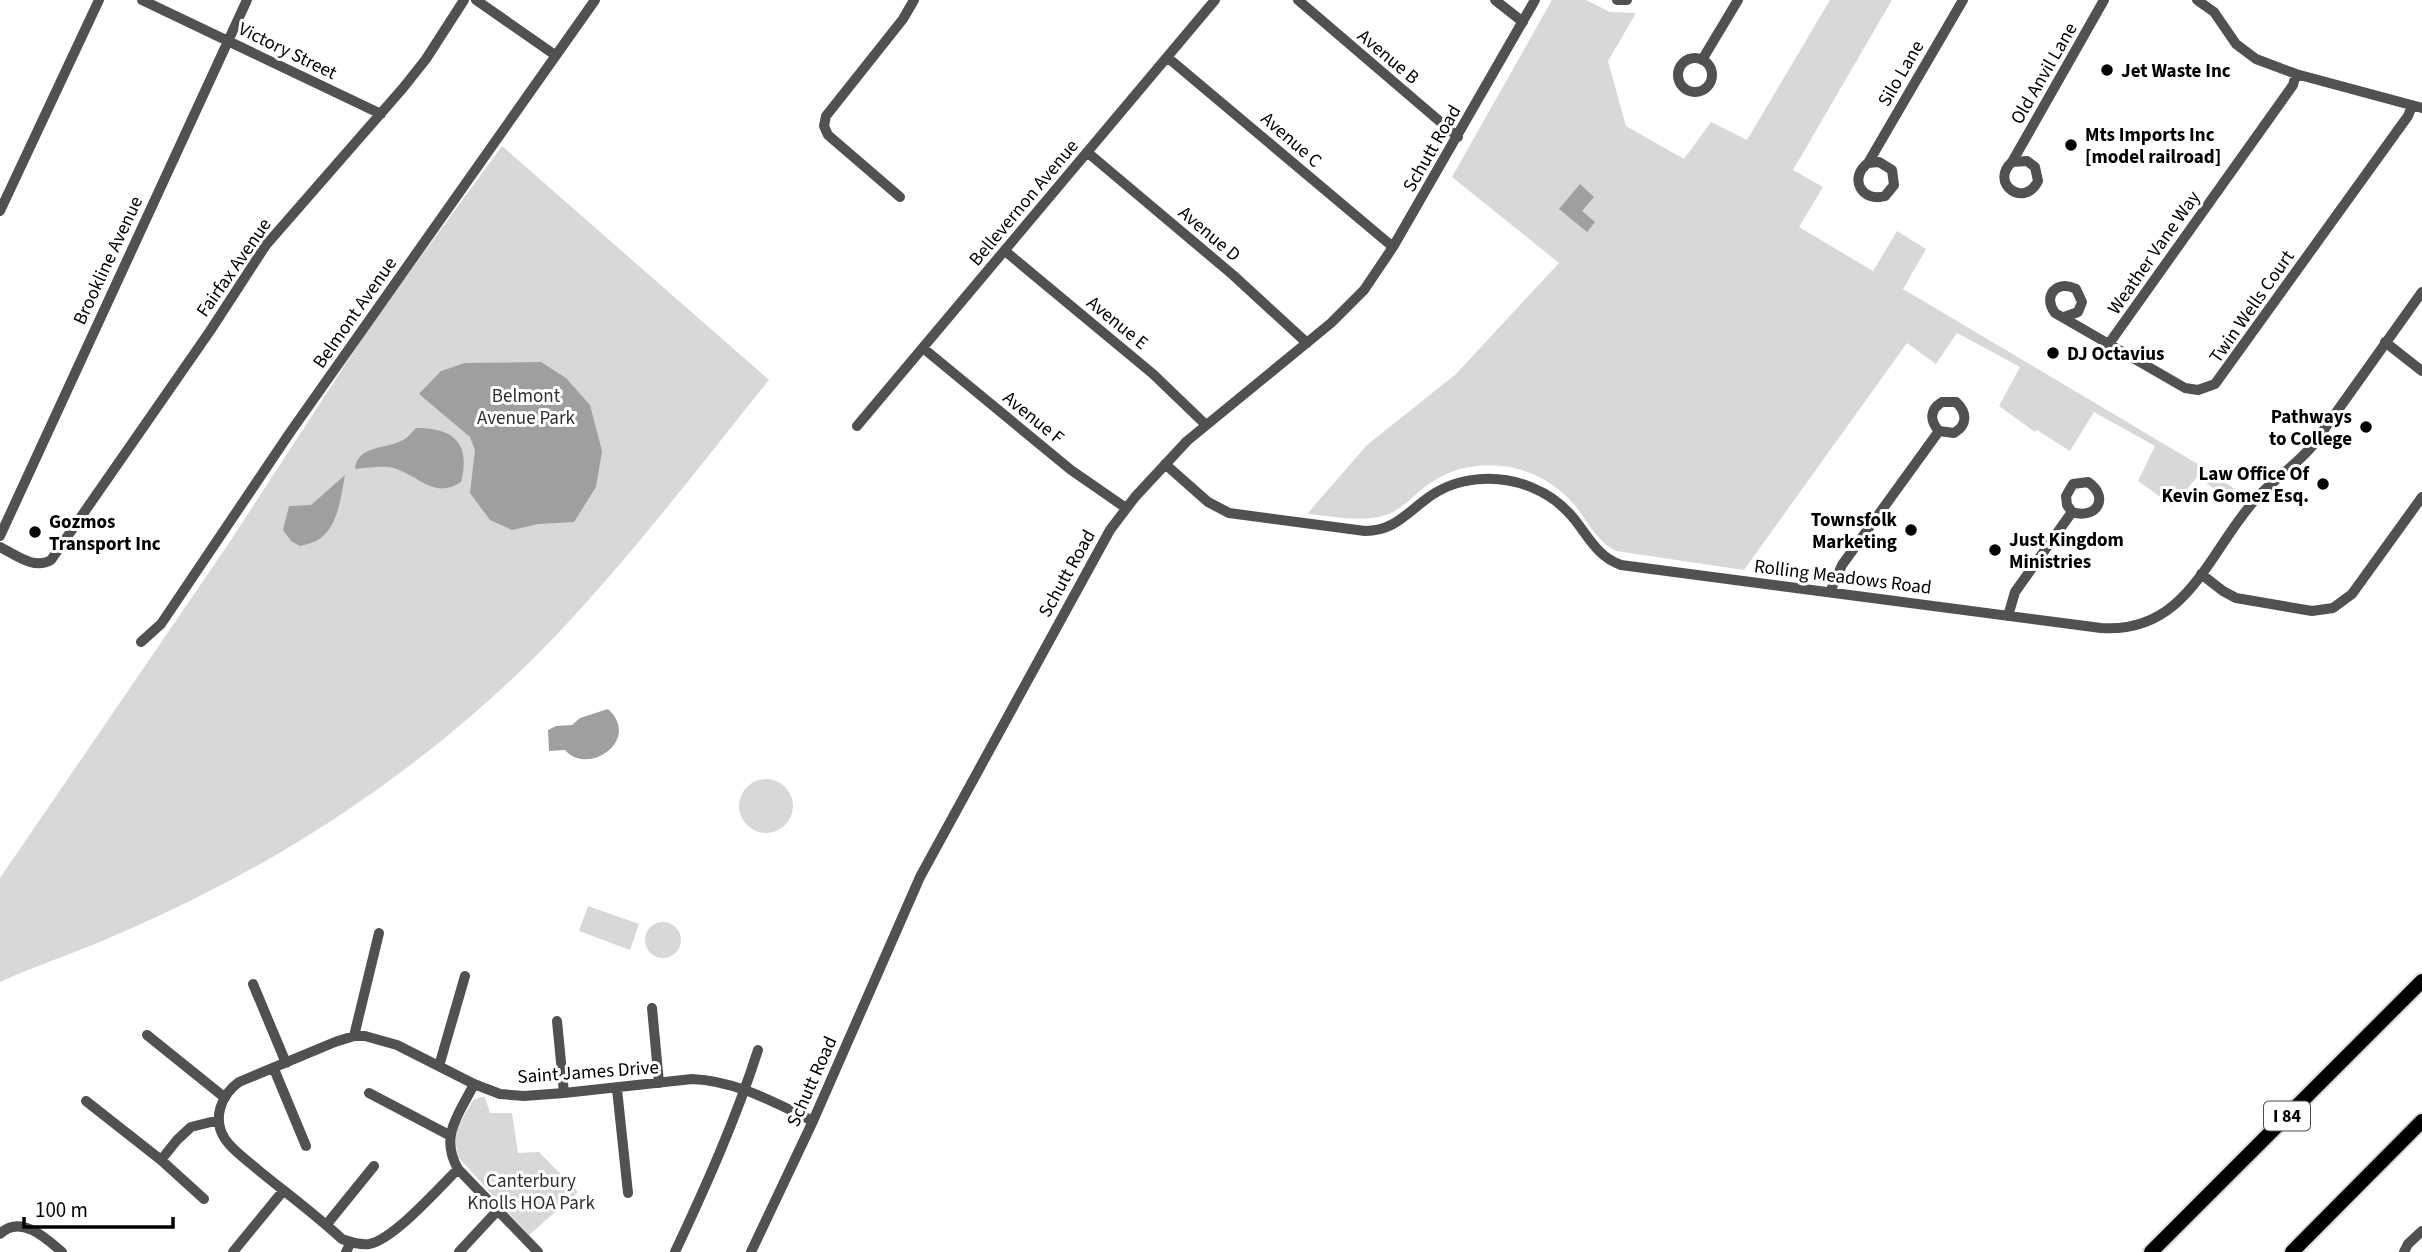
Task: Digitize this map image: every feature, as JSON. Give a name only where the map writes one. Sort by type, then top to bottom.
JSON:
[{"type":"highway","name":"I 84","points":[[2151,1252],[2422,981]]},
{"type":"highway","points":[[2292,1252],[2422,1121]]},
{"type":"street","points":[[0,211],[99,0]]},
{"type":"street","name":"Victory Street","points":[[142,0],[381,114]]},
{"type":"street","name":"Brookline Avenue","points":[[0,536],[247,0]]},
{"type":"street","name":"Fairfax Avenue","points":[[0,547],[34,564],[45,564],[51,560],[210,331],[266,245],[426,59],[464,0]]},
{"type":"street","points":[[476,0],[555,55]]},
{"type":"street","name":"Belmont Avenue","points":[[141,642],[161,624],[289,434],[595,0]]},
{"type":"street","points":[[900,197],[828,135],[824,126],[826,116],[903,19],[914,0]]},
{"type":"street","name":"Bellevernon Avenue","points":[[857,426],[1214,0]]},
{"type":"street","name":"Avenue B","points":[[1298,0],[1458,137]]},
{"type":"street","points":[[1495,0],[1523,22]]},
{"type":"street","name":"Schutt Road","points":[[751,1252],[813,1121],[920,877],[1110,530],[1165,464],[1205,424],[1354,302],[1393,247],[1535,0]]},
{"type":"street","points":[[1617,0],[1627,0]]},
{"type":"street","points":[[1702,60],[1738,0]]},
{"type":"street","name":"Silo Lane","points":[[1868,163],[1963,0]]},
{"type":"street","name":"Old Anvil Lane","points":[[2012,162],[2104,0]]},
{"type":"street","points":[[2197,0],[2214,12],[2242,50],[2268,65],[2417,107]]},
{"type":"street","name":"Avenue C","points":[[1167,57],[1393,247]]},
{"type":"street","name":"Weather Vane Way","points":[[2108,345],[2266,124],[2293,85],[2296,74]]},
{"type":"street","name":"Twin Wells Court","points":[[2064,317],[2185,388],[2198,390],[2215,384],[2417,107]]},
{"type":"street","name":"Avenue D","points":[[1087,152],[1242,283],[1307,343]]},
{"type":"street","name":"Avenue E","points":[[1005,251],[1153,374],[1205,424]]},
{"type":"street","name":"Rolling Meadows Road","points":[[1165,464],[1208,502],[1229,513],[1364,531],[1377,531],[1392,526],[1427,498],[1451,485],[1479,479],[1509,481],[1537,489],[1559,503],[1598,551],[1621,565],[2101,628],[2130,628],[2158,618],[2171,609],[2201,574],[2252,503],[2300,461],[2422,292]]},
{"type":"street","points":[[2385,342],[2422,371]]},
{"type":"street","name":"Avenue F","points":[[923,348],[1071,470],[1126,508]]},
{"type":"street","points":[[1830,592],[1842,565],[1939,431]]},
{"type":"street","points":[[2201,574],[2236,598],[2312,611],[2333,608],[2352,594],[2422,497]]},
{"type":"street","points":[[2008,616],[2015,592],[2072,512]]},
{"type":"street","points":[[379,933],[354,1037],[239,1082],[228,1090],[223,1097],[219,1120],[224,1138],[283,1191],[327,1224],[349,1247],[389,1236],[458,1169]]},
{"type":"street","points":[[439,1066],[465,976]]},
{"type":"street","points":[[253,984],[286,1063]]},
{"type":"street","points":[[652,1008],[659,1083]]},
{"type":"street","points":[[558,1021],[564,1093]]},
{"type":"street","points":[[147,1035],[223,1097]]},
{"type":"street","name":"Saint James Drive","points":[[354,1037],[365,1036],[397,1045],[474,1084],[500,1094],[524,1096],[708,1079],[746,1089],[813,1121]]},
{"type":"street","points":[[675,1252],[703,1193],[746,1089],[758,1050]]},
{"type":"street","points":[[274,1069],[306,1146]]},
{"type":"street","points":[[474,1084],[449,1135],[451,1155],[458,1169],[538,1252]]},
{"type":"street","points":[[617,1089],[628,1193]]},
{"type":"street","points":[[369,1093],[449,1135]]},
{"type":"street","points":[[86,1101],[161,1160],[204,1199]]},
{"type":"street","points":[[161,1160],[191,1127],[219,1120]]},
{"type":"street","points":[[327,1224],[374,1166]]},
{"type":"street","points":[[233,1252],[283,1191]]},
{"type":"street","points":[[459,1252],[498,1210]]},
{"type":"street","points":[[0,1234],[5,1229],[19,1226],[31,1229],[62,1252]]},
{"type":"street","points":[[2404,1252],[2408,1244],[2422,1231]]},
{"type":"green space","points":[[1552,0],[1586,0],[1610,12],[1636,13],[1608,61],[1626,126],[1684,159],[1711,122],[1747,140],[1830,0],[1892,0],[1793,170],[1823,187],[1799,227],[1873,271],[1897,231],[1926,249],[1903,289],[2201,466],[2245,496],[2238,505],[2197,477],[2173,506],[2138,481],[2155,446],[2094,412],[2070,451],[2037,430],[2035,432],[1999,406],[2020,367],[1957,333],[1936,364],[1907,343],[1744,570],[1616,551],[1598,537],[1573,503],[1558,489],[1522,470],[1495,465],[1454,471],[1429,484],[1398,509],[1386,515],[1347,518],[1307,514],[1367,445],[1456,374],[1559,263],[1452,177]]},
{"type":"green space","name":"Belmont Avenue Park","points":[[502,146],[769,380],[649,529],[574,616],[480,708],[410,765],[338,817],[234,878],[142,924],[0,982],[0,878],[227,546],[373,322]]},
{"type":"green space","points":[[766,779],[785,787],[793,806],[785,825],[766,833],[747,825],[739,806],[747,787]]},
{"type":"green space","points":[[588,906],[639,924],[630,950],[579,931]]},
{"type":"green space","points":[[663,922],[676,927],[681,940],[676,953],[663,958],[650,953],[645,940],[650,927]]},
{"type":"green space","name":"Canterbury Knolls HOA Park","points":[[485,1097],[490,1113],[512,1113],[518,1153],[539,1152],[578,1192],[529,1235],[458,1157],[455,1138],[457,1128],[473,1100]]},
{"type":"shaded area","points":[[1580,184],[1594,197],[1582,211],[1595,222],[1587,232],[1559,209]]},
{"type":"shaded area","points":[[541,362],[566,378],[590,405],[602,451],[596,487],[574,522],[538,524],[512,530],[490,520],[470,493],[475,450],[470,437],[419,394],[441,371],[465,363]]},
{"type":"shaded area","points":[[416,428],[440,431],[457,440],[464,457],[461,482],[441,488],[425,484],[389,467],[355,469],[361,456],[403,440]]},
{"type":"shaded area","points":[[345,475],[340,502],[329,529],[316,541],[308,544],[300,546],[291,541],[283,530],[289,506],[311,505]]},
{"type":"shaded area","points":[[608,709],[617,721],[619,732],[608,751],[598,757],[586,759],[575,757],[565,750],[549,751],[548,730],[556,726],[572,725],[580,718]]},
{"type":"place","name":"Jet Waste Inc","points":[[2107,70]]},
{"type":"place","name":"Mts Imports Inc [model railroad]","points":[[2071,145]]},
{"type":"place","name":"DJ Octavius","points":[[2053,353]]},
{"type":"place","name":"Pathways to College","points":[[2366,427]]},
{"type":"place","name":"Law Office Of Kevin Gomez Esq.","points":[[2323,484]]},
{"type":"place","name":"Townsfolk Marketing","points":[[1911,530]]},
{"type":"place","name":"Gozmos Transport Inc","points":[[35,532]]},
{"type":"place","name":"Just Kingdom Ministries","points":[[1995,550]]}]
